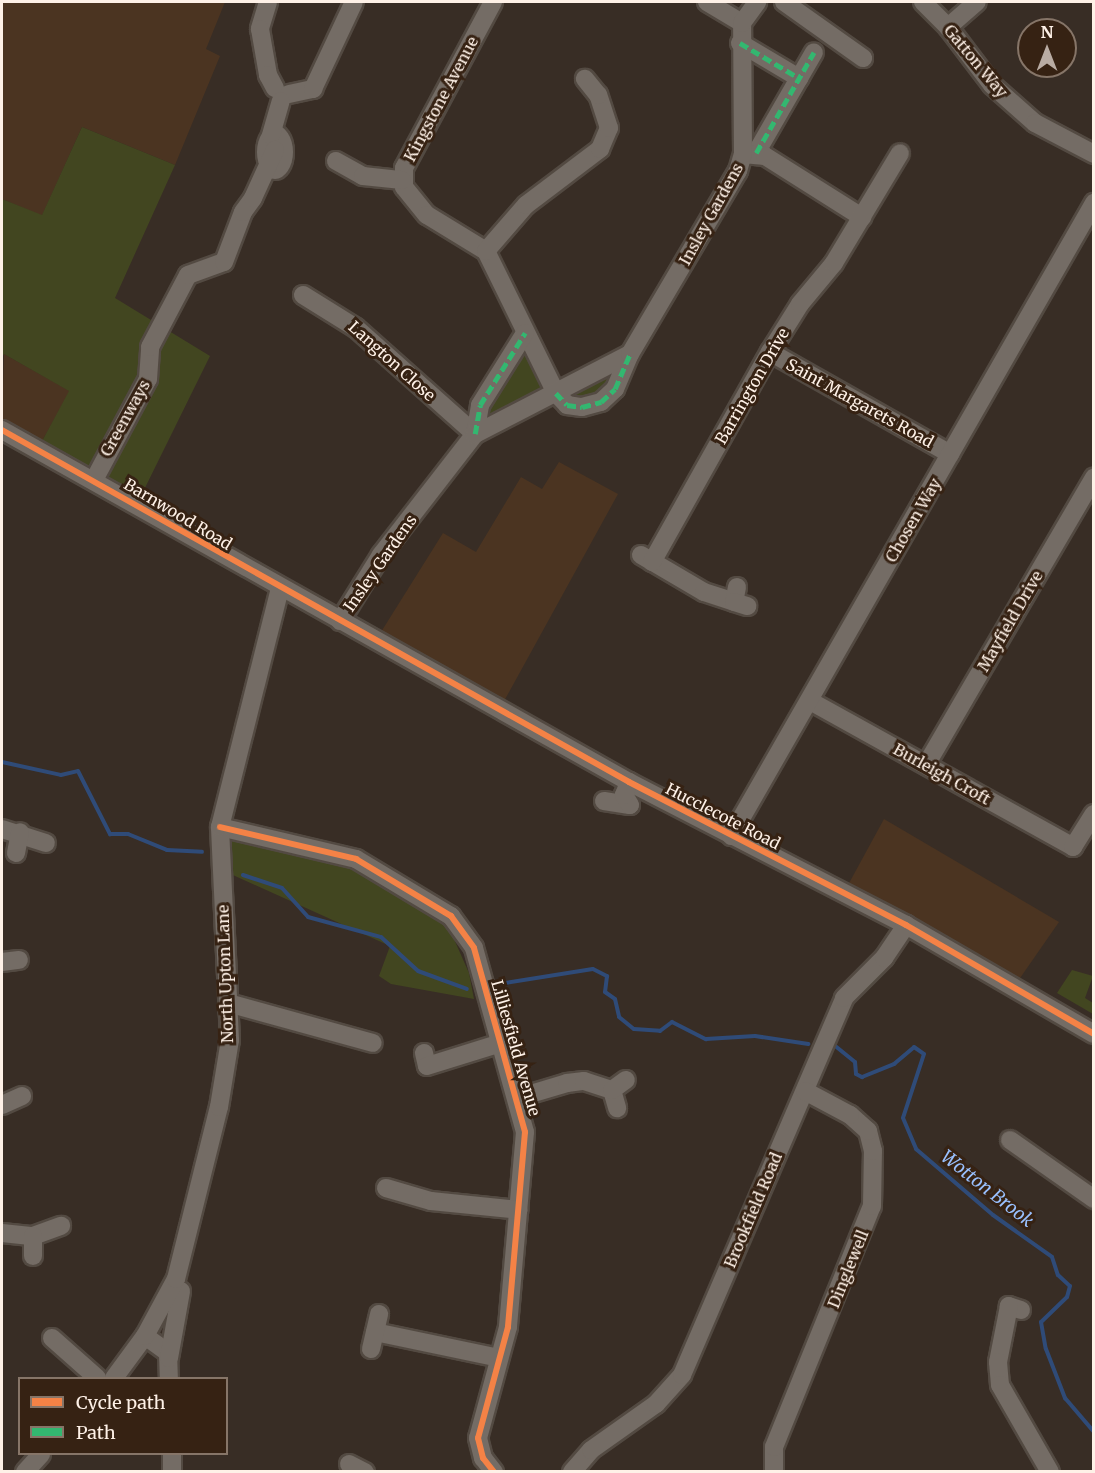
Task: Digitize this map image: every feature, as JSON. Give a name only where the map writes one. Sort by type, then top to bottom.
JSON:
[{"type":"street","points":[[268,2],[260,29],[268,75],[282,94],[313,90],[354,2]]},
{"type":"street","name":"Kingstone Avenue","points":[[486,251],[427,215],[413,201],[402,180],[404,168],[493,2]]},
{"type":"street","points":[[707,2],[742,23],[757,2]]},
{"type":"street","points":[[784,2],[863,58]]},
{"type":"street","name":"Gatton Way","points":[[922,2],[948,27],[992,85],[1035,123],[1094,154]]},
{"type":"street","points":[[948,27],[977,2]]},
{"type":"street","name":"Insley Gardens","points":[[742,23],[740,43],[750,153]]},
{"type":"street","points":[[740,43],[799,78]]},
{"type":"street","name":"Insley Gardens","points":[[556,393],[567,405],[582,407],[601,402],[615,389],[630,354],[738,171],[814,52]]},
{"type":"street","points":[[556,393],[486,251],[526,205],[600,149],[609,128],[598,95],[585,79]]},
{"type":"street","name":"Greenways","points":[[94,480],[148,379],[150,347],[188,275],[224,262],[243,212],[253,198],[273,142],[282,94]]},
{"type":"street","points":[[750,153],[765,156],[862,217]]},
{"type":"street","name":"Barrington Drive","points":[[739,598],[704,592],[646,559],[770,352],[862,217],[900,153]]},
{"type":"street","points":[[336,161],[363,176],[402,180]]},
{"type":"street","name":"Chosen Way","points":[[730,836],[810,701],[1094,203]]},
{"type":"street","name":"Langton Close","points":[[303,295],[356,327],[475,434]]},
{"type":"street","points":[[475,434],[480,405],[525,333]]},
{"type":"street","name":"Saint Margarets Road","points":[[770,352],[950,453]]},
{"type":"street","name":"Insley Gardens","points":[[340,621],[381,555],[475,434],[494,421],[556,393],[630,354]]},
{"type":"street","name":"Barnwood Road","points":[[2,430],[340,621]]},
{"type":"street","name":"Mayfield Drive","points":[[927,765],[1094,477]]},
{"type":"street","name":"North Upton Lane","points":[[115,1377],[145,1336],[176,1279],[195,1213],[230,1040],[220,827],[280,588]]},
{"type":"street","name":"Hucclecote Road","points":[[340,621],[629,782],[906,925],[1094,1034]]},
{"type":"street","name":"Burleigh Croft","points":[[810,701],[1073,847],[1094,814]]},
{"type":"street","points":[[604,801],[630,806],[624,795],[629,782]]},
{"type":"street","name":"Lilliesfield Avenue","points":[[220,827],[356,859],[451,916],[474,948],[525,1132],[512,1301],[478,1438],[483,1458],[494,1472]]},
{"type":"street","points":[[2,829],[20,832],[46,843]]},
{"type":"street","points":[[16,853],[20,832]]},
{"type":"street","name":"Brookfield Road","points":[[572,1472],[591,1450],[656,1404],[682,1375],[844,998],[884,958],[906,925]]},
{"type":"street","points":[[228,1003],[373,1043]]},
{"type":"street","points":[[427,1066],[501,1043]]},
{"type":"street","points":[[517,1098],[567,1083],[619,1085],[617,1108]]},
{"type":"street","name":"Dinglewell","points":[[773,1471],[774,1447],[872,1206],[873,1151],[868,1131],[805,1091]]},
{"type":"street","points":[[2,1105],[22,1096]]},
{"type":"street","points":[[1019,1142],[1094,1199]]},
{"type":"street","points":[[386,1188],[431,1201],[519,1210]]},
{"type":"street","points":[[2,1233],[33,1236],[61,1226]]},
{"type":"street","points":[[33,1236],[33,1256]]},
{"type":"street","points":[[169,1377],[170,1358],[182,1291]]},
{"type":"street","points":[[1021,1310],[1009,1306],[998,1362],[1000,1385],[1050,1472]]},
{"type":"street","points":[[375,1332],[499,1358]]},
{"type":"street","points":[[145,1336],[170,1358]]},
{"type":"street","points":[[52,1338],[96,1377]]},
{"type":"street","points":[[25,1472],[40,1455]]},
{"type":"street","points":[[172,1455],[172,1472]]},
{"type":"shaded area","points":[[2,2],[225,2],[206,49],[220,56],[175,165],[82,127],[42,216],[2,199]]},
{"type":"shaded area","points":[[4,354],[70,391],[41,443],[2,421]]},
{"type":"shaded area","points":[[559,462],[618,494],[503,703],[381,632],[443,533],[476,552],[521,477],[542,489]]},
{"type":"shaded area","points":[[884,819],[1059,922],[1018,981],[848,885]]},
{"type":"green space","points":[[82,127],[175,165],[115,298],[210,356],[140,498],[41,443],[69,391],[4,354],[2,358],[2,199],[42,215]]},
{"type":"green space","points":[[526,328],[556,396],[614,369],[601,402],[549,398],[483,427],[480,405]]},
{"type":"green space","points":[[251,837],[350,863],[446,921],[469,973],[474,999],[391,984],[379,976],[390,946],[224,871],[223,843]]},
{"type":"green space","points":[[1072,970],[1093,976],[1085,998],[1093,1003],[1093,1014],[1057,993]]},
{"type":"waterway","name":"Wotton Brook","points":[[2,762],[61,775],[78,771],[110,834],[128,834],[167,850],[202,852]]},
{"type":"waterway","name":"Wotton Brook","points":[[243,875],[282,888],[308,917],[381,937],[418,971],[467,989]]},
{"type":"waterway","name":"Wotton Brook","points":[[493,985],[593,969],[607,976],[605,992],[615,999],[619,1017],[634,1029],[660,1031],[672,1022],[706,1039],[755,1036],[808,1044]]},
{"type":"waterway","name":"Wotton Brook","points":[[834,1045],[855,1062],[856,1074],[862,1077],[894,1064],[914,1047],[924,1054],[903,1118],[916,1149],[993,1215],[1052,1257],[1058,1275],[1070,1286],[1067,1297],[1041,1322],[1046,1349],[1065,1398],[1094,1432]]},
{"type":"marked path","points":[[740,43],[799,78]]},
{"type":"marked path","points":[[756,153],[814,52]]},
{"type":"marked path","points":[[475,434],[480,405],[525,333]]},
{"type":"marked path","points":[[556,393],[567,405],[582,407],[601,402],[615,389],[630,354]]},
{"type":"cycle path","points":[[2,430],[629,782],[906,925],[1094,1034]]},
{"type":"cycle path","points":[[220,827],[356,859],[451,916],[474,948],[525,1132],[508,1327],[478,1438],[483,1458],[494,1472]]}]
